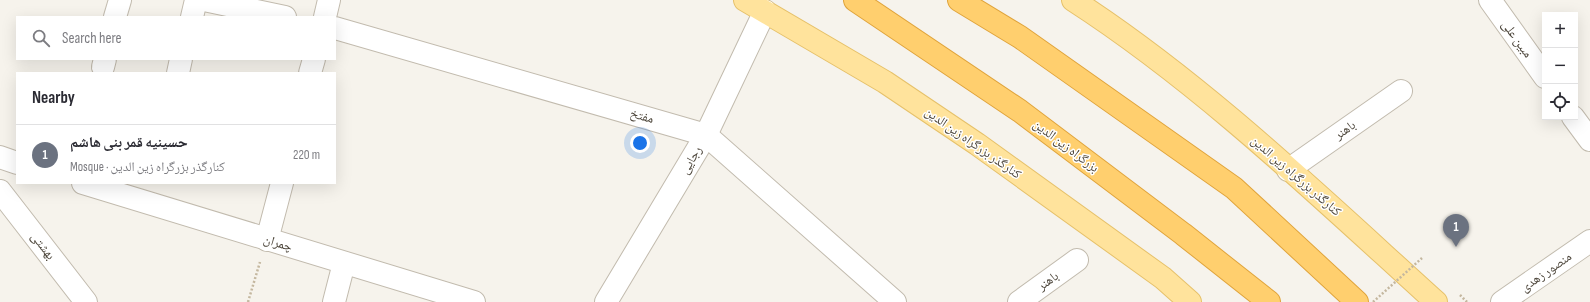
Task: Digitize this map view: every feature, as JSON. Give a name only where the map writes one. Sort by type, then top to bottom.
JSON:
[{"type":"highway","name":"بزرگراه زین الدین","points":[[855,0],[1020,111],[1183,234],[1269,302]]},
{"type":"highway","points":[[959,0],[1020,37],[1234,188],[1357,302]]},
{"type":"main road","name":"کنارگذر بزرگراه زین الدین","points":[[745,0],[764,6],[885,82],[977,144],[1163,278],[1190,302]]},
{"type":"main road","name":"کنارگذر بزرگراه زین الدین","points":[[1073,0],[1093,13],[1204,96],[1436,302]]},
{"type":"street","points":[[115,16],[120,0]]},
{"type":"street","points":[[192,16],[196,0]]},
{"type":"street","points":[[204,0],[280,16]]},
{"type":"street","points":[[325,16],[329,0]]},
{"type":"street","name":"مبین علی","points":[[1490,0],[1542,74]]},
{"type":"street","name":"رجایی","points":[[606,302],[706,135],[764,6]]},
{"type":"street","name":"مفتخ","points":[[336,28],[706,135],[895,302]]},
{"type":"street","points":[[178,72],[181,60]]},
{"type":"street","points":[[310,72],[314,60]]},
{"type":"street","name":"باهنر","points":[[1288,170],[1401,91]]},
{"type":"street","points":[[1575,120],[1590,140]]},
{"type":"street","points":[[0,157],[16,163]]},
{"type":"street","name":"چمران","points":[[86,184],[474,302]]},
{"type":"street","points":[[267,240],[282,184]]},
{"type":"street","name":"بهشتی","points":[[0,191],[86,302]]},
{"type":"street","name":"منصور زهدی","points":[[1502,302],[1590,241]]},
{"type":"street","name":"باهنر","points":[[1019,302],[1077,260]]},
{"type":"street","points":[[334,302],[344,263]]},
{"type":"path","points":[[248,302],[267,240]]},
{"type":"path","points":[[1373,302],[1422,258]]},
{"type":"place","name":"حسینیه قمر بنی هاشم","points":[[1456,247]]}]
